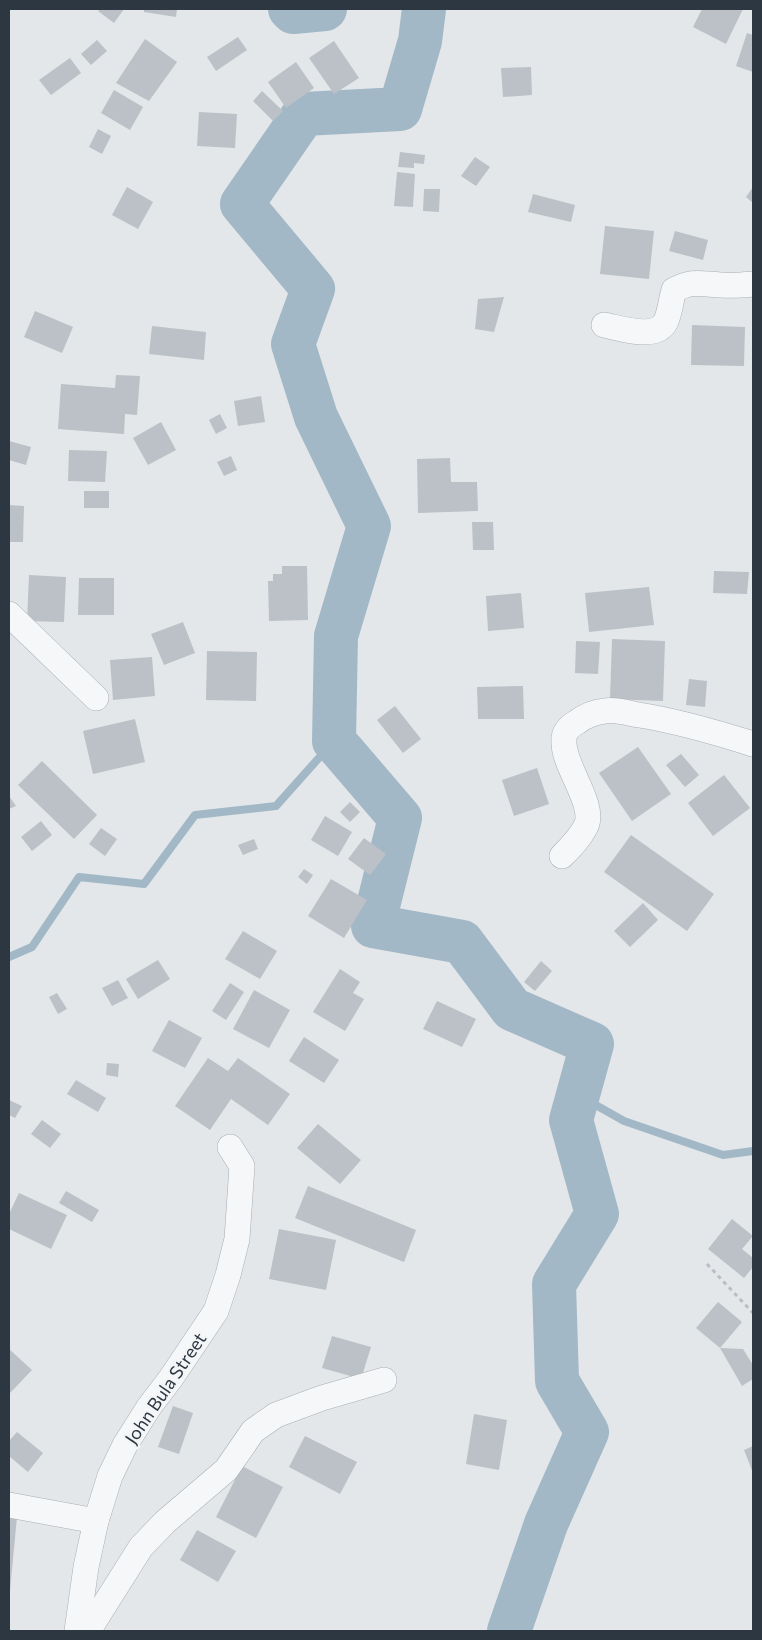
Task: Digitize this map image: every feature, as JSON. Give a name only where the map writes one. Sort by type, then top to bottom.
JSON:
[{"type":"street","points":[[604,325],[644,332],[655,331],[663,327],[667,320],[674,290],[686,284],[695,282],[721,286],[753,284]]},
{"type":"street","points":[[9,614],[96,698]]},
{"type":"street","points":[[562,856],[579,837],[587,824],[588,815],[585,804],[569,765],[564,745],[564,733],[571,725],[586,716],[606,710],[664,719],[698,726],[753,744]]},
{"type":"street","name":"John Bula Street","points":[[77,1631],[86,1566],[96,1521],[110,1476],[125,1445],[216,1311],[237,1239],[241,1203],[242,1166],[230,1147]]},
{"type":"street","points":[[88,1631],[141,1547],[166,1522],[226,1470],[253,1431],[276,1414],[384,1380]]},
{"type":"street","points":[[9,1505],[96,1521]]},
{"type":"path","points":[[707,1264],[753,1313]]},
{"type":"building","points":[[100,9],[124,9],[114,23],[98,11]]},
{"type":"building","points":[[144,9],[177,9],[176,17],[144,12]]},
{"type":"building","points":[[702,9],[743,9],[726,44],[693,27]]},
{"type":"building","points":[[747,33],[753,35],[753,72],[736,66]]},
{"type":"building","points":[[238,37],[247,50],[216,71],[207,57]]},
{"type":"building","points":[[145,39],[177,62],[149,101],[116,83]]},
{"type":"building","points":[[97,40],[107,51],[91,65],[81,54]]},
{"type":"building","points":[[334,41],[359,78],[334,94],[309,58]]},
{"type":"building","points":[[70,58],[81,73],[51,95],[39,80]]},
{"type":"building","points":[[296,62],[314,88],[286,108],[268,82]]},
{"type":"building","points":[[531,67],[532,95],[503,97],[501,68]]},
{"type":"building","points":[[114,90],[143,107],[130,130],[101,113]]},
{"type":"building","points":[[262,91],[283,111],[273,121],[253,101]]},
{"type":"building","points":[[199,112],[237,114],[235,148],[197,146]]},
{"type":"building","points":[[98,129],[111,136],[102,154],[89,147]]},
{"type":"building","points":[[400,152],[425,155],[424,164],[414,163],[414,168],[398,167]]},
{"type":"building","points":[[475,157],[490,167],[476,186],[461,176]]},
{"type":"building","points":[[397,172],[415,174],[413,207],[394,206]]},
{"type":"building","points":[[127,187],[153,202],[138,229],[112,215]]},
{"type":"building","points":[[753,187],[753,203],[746,197]]},
{"type":"building","points":[[424,189],[440,189],[439,212],[423,211]]},
{"type":"building","points":[[533,194],[575,205],[571,222],[528,212]]},
{"type":"building","points":[[605,226],[654,231],[649,279],[600,274]]},
{"type":"building","points":[[675,231],[708,240],[703,260],[669,251]]},
{"type":"building","points":[[504,297],[494,332],[475,329],[478,299]]},
{"type":"building","points":[[35,311],[73,327],[62,353],[24,337]]},
{"type":"building","points":[[692,325],[745,327],[744,366],[691,365]]},
{"type":"building","points":[[152,326],[206,332],[204,360],[149,354]]},
{"type":"building","points":[[116,375],[140,376],[137,415],[125,414],[124,434],[58,429],[61,384],[115,388]]},
{"type":"building","points":[[261,396],[265,422],[238,426],[234,401]]},
{"type":"building","points":[[220,414],[227,428],[216,434],[209,420]]},
{"type":"building","points":[[161,422],[176,450],[148,465],[133,438]]},
{"type":"building","points":[[9,441],[31,447],[26,465],[9,460]]},
{"type":"building","points":[[69,450],[107,451],[105,482],[68,481]]},
{"type":"building","points":[[231,456],[237,470],[224,476],[217,462]]},
{"type":"building","points":[[450,458],[451,482],[477,482],[478,511],[418,513],[417,459]]},
{"type":"building","points":[[84,491],[109,491],[109,508],[84,508]]},
{"type":"building","points":[[9,505],[24,506],[23,542],[9,542]]},
{"type":"building","points":[[472,522],[493,522],[494,550],[473,550]]},
{"type":"building","points":[[282,566],[307,566],[308,620],[269,621],[268,581],[273,581],[273,574],[282,574]]},
{"type":"building","points":[[714,571],[749,572],[747,594],[713,593]]},
{"type":"building","points":[[29,575],[66,577],[64,622],[27,621]]},
{"type":"building","points":[[79,578],[114,578],[114,615],[78,615]]},
{"type":"building","points":[[649,587],[654,625],[589,632],[585,593]]},
{"type":"building","points":[[521,593],[524,628],[488,631],[486,596]]},
{"type":"building","points":[[183,622],[195,653],[164,665],[151,634]]},
{"type":"building","points":[[612,639],[665,641],[663,701],[610,699]]},
{"type":"building","points":[[576,641],[600,642],[598,674],[575,673]]},
{"type":"building","points":[[207,651],[257,652],[256,701],[206,700]]},
{"type":"building","points":[[152,657],[155,696],[113,700],[110,660]]},
{"type":"building","points":[[689,679],[707,681],[705,707],[686,705]]},
{"type":"building","points":[[523,686],[524,719],[478,719],[477,687]]},
{"type":"building","points":[[395,706],[421,739],[403,753],[377,720]]},
{"type":"building","points":[[135,719],[145,762],[93,774],[83,731]]},
{"type":"building","points":[[638,747],[671,794],[632,821],[599,773]]},
{"type":"building","points":[[681,754],[699,775],[685,787],[666,765]]},
{"type":"building","points":[[42,761],[97,815],[74,839],[18,785]]},
{"type":"building","points":[[537,768],[549,804],[514,816],[502,780]]},
{"type":"building","points":[[724,775],[750,808],[713,836],[688,803]]},
{"type":"building","points":[[9,796],[16,806],[9,809]]},
{"type":"building","points":[[350,802],[360,812],[350,822],[340,812]]},
{"type":"building","points":[[325,816],[352,832],[338,856],[311,840]]},
{"type":"building","points":[[41,821],[52,835],[32,851],[21,837]]},
{"type":"building","points":[[101,828],[117,839],[105,856],[89,844]]},
{"type":"building","points":[[631,835],[714,894],[687,931],[604,872]]},
{"type":"building","points":[[364,838],[386,854],[370,875],[348,859]]},
{"type":"building","points":[[254,839],[258,849],[243,855],[238,845]]},
{"type":"building","points":[[304,869],[313,875],[307,884],[298,877]]},
{"type":"building","points":[[331,879],[367,900],[344,938],[308,916]]},
{"type":"building","points":[[643,903],[658,920],[630,947],[614,931]]},
{"type":"building","points":[[243,931],[277,951],[260,979],[225,959]]},
{"type":"building","points":[[158,960],[170,979],[138,999],[126,979]]},
{"type":"building","points":[[541,961],[552,971],[535,991],[524,982]]},
{"type":"building","points":[[340,969],[360,982],[353,993],[364,999],[345,1031],[313,1012]]},
{"type":"building","points":[[118,980],[128,998],[112,1006],[102,988]]},
{"type":"building","points":[[230,983],[244,992],[226,1020],[212,1011]]},
{"type":"building","points":[[254,990],[290,1010],[269,1048],[233,1029]]},
{"type":"building","points":[[57,993],[67,1009],[58,1014],[49,997]]},
{"type":"building","points":[[437,1001],[476,1019],[462,1047],[423,1029]]},
{"type":"building","points":[[169,1020],[202,1038],[185,1068],[152,1051]]},
{"type":"building","points":[[304,1037],[339,1060],[324,1083],[289,1061]]},
{"type":"building","points":[[208,1058],[228,1071],[238,1058],[290,1094],[268,1125],[231,1099],[210,1130],[175,1106]]},
{"type":"building","points":[[107,1063],[119,1064],[118,1077],[106,1075]]},
{"type":"building","points":[[76,1080],[106,1098],[98,1112],[67,1094]]},
{"type":"building","points":[[9,1100],[22,1106],[15,1118],[9,1115]]},
{"type":"building","points":[[42,1120],[61,1134],[50,1148],[31,1134]]},
{"type":"building","points":[[318,1124],[361,1160],[340,1184],[297,1148]]},
{"type":"building","points":[[308,1186],[416,1230],[404,1262],[295,1218]]},
{"type":"building","points":[[66,1191],[99,1210],[92,1222],[59,1203]]},
{"type":"building","points":[[19,1193],[67,1215],[51,1249],[9,1229],[9,1214]]},
{"type":"building","points":[[732,1219],[753,1236],[742,1249],[753,1258],[753,1267],[744,1278],[708,1249]]},
{"type":"building","points":[[279,1229],[336,1240],[326,1290],[269,1279]]},
{"type":"building","points":[[718,1302],[742,1322],[720,1348],[696,1328]]},
{"type":"building","points":[[332,1336],[371,1347],[361,1379],[322,1368]]},
{"type":"building","points":[[720,1348],[743,1349],[753,1365],[753,1379],[742,1386]]},
{"type":"building","points":[[9,1349],[32,1370],[10,1393],[9,1392]]},
{"type":"building","points":[[173,1406],[193,1413],[179,1454],[158,1447]]},
{"type":"building","points":[[474,1414],[507,1420],[499,1470],[466,1464]]},
{"type":"building","points":[[17,1432],[43,1453],[28,1472],[9,1456],[9,1441]]},
{"type":"building","points":[[305,1436],[357,1462],[340,1494],[289,1467]]},
{"type":"building","points":[[753,1446],[753,1473],[744,1450]]},
{"type":"building","points":[[242,1466],[283,1487],[256,1538],[216,1517]]},
{"type":"building","points":[[9,1516],[17,1517],[10,1591],[9,1591]]},
{"type":"building","points":[[197,1530],[236,1551],[218,1582],[180,1560]]},
{"type":"waterway","points":[[290,9],[293,12],[325,9]]},
{"type":"waterway","points":[[424,9],[420,41],[400,109],[304,114],[242,204],[313,289],[293,344],[316,417],[369,526],[336,636],[334,741],[400,818],[373,926],[462,942],[512,1009],[592,1044],[571,1120],[597,1214],[554,1284],[557,1381],[587,1432],[546,1524],[509,1631]]},
{"type":"waterway","points":[[9,957],[32,947],[79,877],[144,884],[195,815],[276,806],[334,741]]},
{"type":"waterway","points":[[578,1095],[624,1121],[723,1155],[753,1151]]}]
